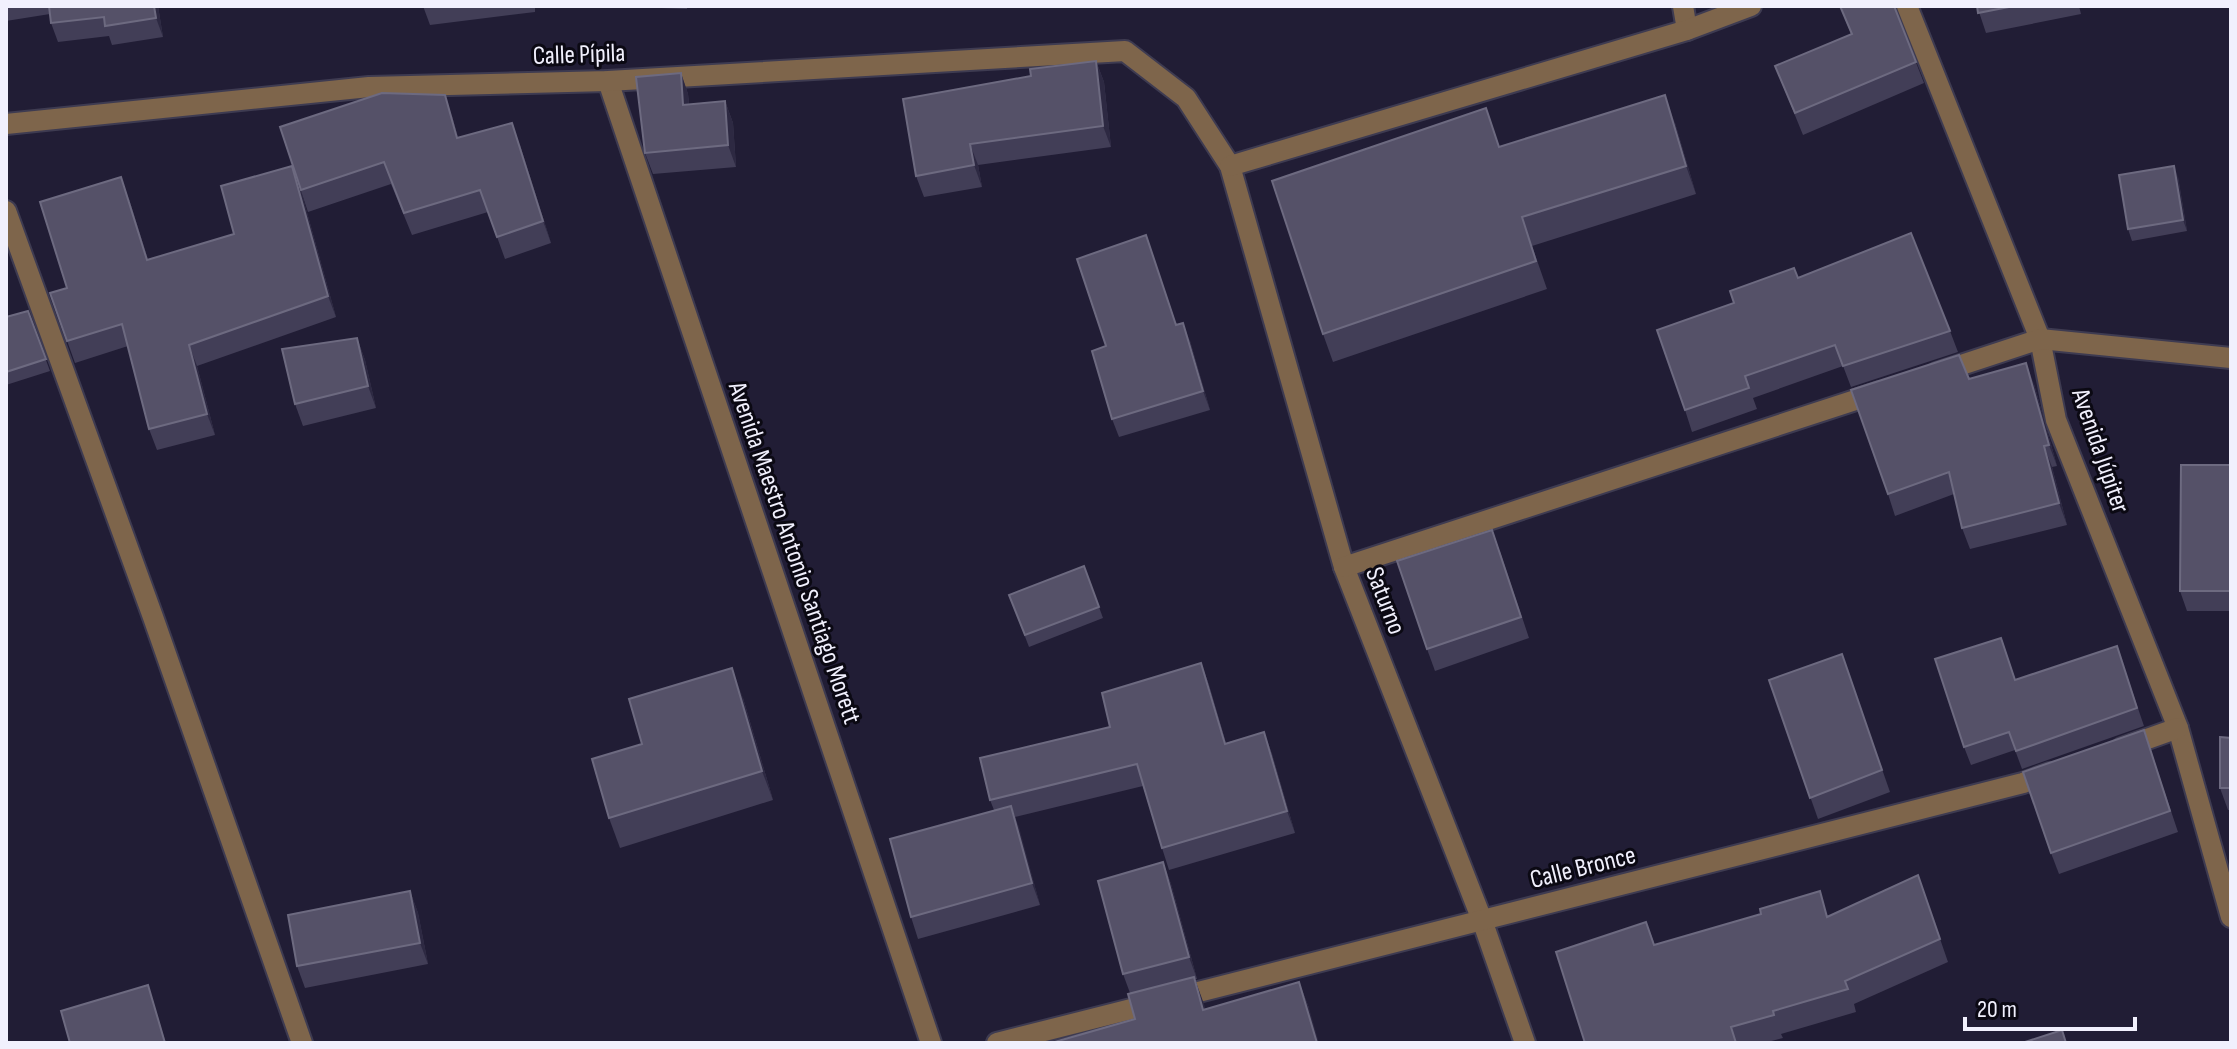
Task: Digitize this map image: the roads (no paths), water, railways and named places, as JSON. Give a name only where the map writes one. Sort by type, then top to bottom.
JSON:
[{"type":"street","points":[[1683,6],[1687,30]]},
{"type":"street","points":[[1230,166],[1687,30],[1751,6]]},
{"type":"street","name":"Avenida Júpiter","points":[[1907,6],[2040,339],[2056,420],[2178,728],[2231,917]]},
{"type":"street","name":"Calle Pípila","points":[[6,124],[369,87],[608,81],[1125,51],[1186,98]]},
{"type":"street","name":"Avenida Maestro Antonio Santiago Morett","points":[[608,81],[931,1043]]},
{"type":"street","name":"Saturno","points":[[1186,98],[1230,166],[1344,567],[1482,920],[1525,1043]]},
{"type":"street","points":[[6,211],[159,632],[302,1043]]},
{"type":"street","points":[[1344,567],[2040,339],[2231,358]]},
{"type":"street","points":[[2108,753],[2178,728]]},
{"type":"street","name":"Calle Bronce","points":[[997,1043],[2023,783],[2065,768]]}]
